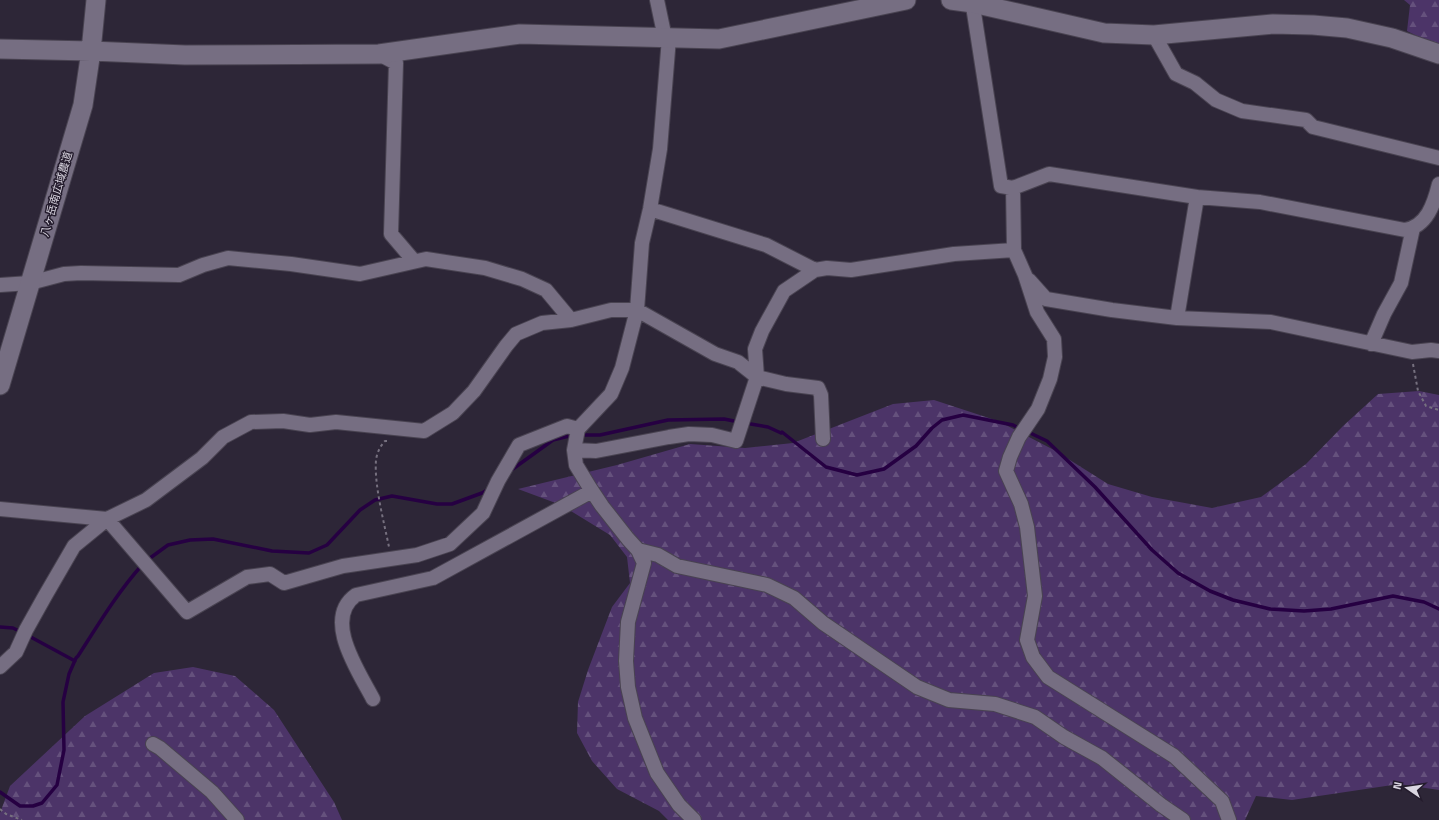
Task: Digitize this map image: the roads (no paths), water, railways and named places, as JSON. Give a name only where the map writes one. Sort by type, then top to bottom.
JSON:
[{"type":"street","name":"八ヶ岳南広域農道","points":[[0,385],[83,104],[91,51],[96,0]]},
{"type":"street","points":[[657,0],[667,38],[660,149],[650,209],[642,243],[637,310],[622,368],[611,394],[578,429],[574,450],[576,465],[592,491],[628,540],[638,550],[644,563],[628,622],[626,660],[628,687],[635,718],[657,773],[679,805],[694,820]]},
{"type":"street","points":[[0,49],[185,55],[379,54],[520,34],[719,39],[906,0]]},
{"type":"street","points":[[951,0],[972,2],[1104,32],[1154,35],[1273,24],[1347,28],[1392,38],[1439,54]]},
{"type":"street","points":[[972,2],[1001,186],[1013,188],[1049,174],[1197,197],[1260,202],[1405,230],[1413,228],[1424,220],[1433,204],[1439,184]]},
{"type":"street","points":[[1154,35],[1176,74],[1195,83],[1216,100],[1242,111],[1306,120],[1313,127],[1439,158]]},
{"type":"street","points":[[379,54],[396,63],[391,234],[414,261]]},
{"type":"street","points":[[1013,188],[1014,250],[1025,276],[1037,312],[1054,339],[1055,356],[1050,379],[1038,409],[1019,436],[1006,471],[1021,504],[1027,527],[1035,596],[1027,640],[1033,657],[1048,677],[1174,756],[1222,801],[1230,820]]},
{"type":"street","points":[[1177,318],[1197,197]]},
{"type":"street","points":[[650,209],[766,245],[815,270]]},
{"type":"street","points":[[1371,344],[1384,314],[1401,283],[1413,228]]},
{"type":"street","points":[[574,450],[596,451],[689,434],[712,435],[736,441],[757,377],[755,349],[762,331],[784,291],[815,270],[827,268],[851,270],[954,254],[1014,250]]},
{"type":"street","points":[[0,285],[30,283],[64,274],[81,273],[179,275],[204,265],[228,258],[291,264],[360,274],[426,259],[484,268],[522,279],[546,290],[571,320]]},
{"type":"street","points":[[1025,276],[1046,299],[1112,310],[1177,318],[1271,322],[1412,352],[1431,350],[1439,351]]},
{"type":"street","points":[[0,667],[16,652],[23,635],[74,546],[107,519],[146,500],[202,458],[222,437],[251,422],[283,421],[310,425],[336,422],[424,431],[452,414],[474,391],[516,334],[542,323],[571,320],[611,310],[637,310],[715,354],[738,362],[757,377],[786,384],[818,388],[821,394],[823,439]]},
{"type":"street","points":[[0,509],[107,519],[187,612],[247,577],[270,574],[284,584],[343,566],[417,555],[450,544],[484,513],[498,482],[520,445],[567,426],[578,429]]},
{"type":"street","points":[[373,699],[346,648],[342,621],[343,609],[349,599],[356,595],[433,578],[592,491]]},
{"type":"street","points":[[638,550],[658,555],[677,566],[767,585],[794,598],[823,623],[917,687],[949,700],[995,704],[1035,717],[1064,737],[1102,758],[1161,805],[1183,820]]},
{"type":"street","points":[[153,744],[160,748],[212,792],[237,820]]},
{"type":"waterway","points":[[745,423],[768,427],[781,433],[782,432],[826,467],[857,475],[884,469],[916,446],[932,428],[942,420],[963,415],[1013,425],[1020,429]]},
{"type":"waterway","points":[[579,435],[600,435],[668,420],[724,419],[739,422]]},
{"type":"waterway","points":[[1026,431],[1047,441],[1095,487],[1152,550],[1178,573],[1210,591],[1233,600],[1270,609],[1304,611],[1331,609],[1393,596],[1424,602],[1439,609]]},
{"type":"waterway","points":[[510,471],[553,440],[573,435]]},
{"type":"waterway","points":[[146,561],[168,545],[190,540],[213,539],[272,551],[309,553],[327,545],[360,510],[375,500],[392,496],[437,504],[452,504],[489,489]]},
{"type":"waterway","points":[[0,792],[20,806],[33,806],[42,803],[57,785],[64,750],[63,702],[69,674],[76,658],[108,609],[142,565]]},
{"type":"waterway","points":[[0,627],[13,628],[21,632]]},
{"type":"waterway","points":[[27,635],[75,661]]}]
